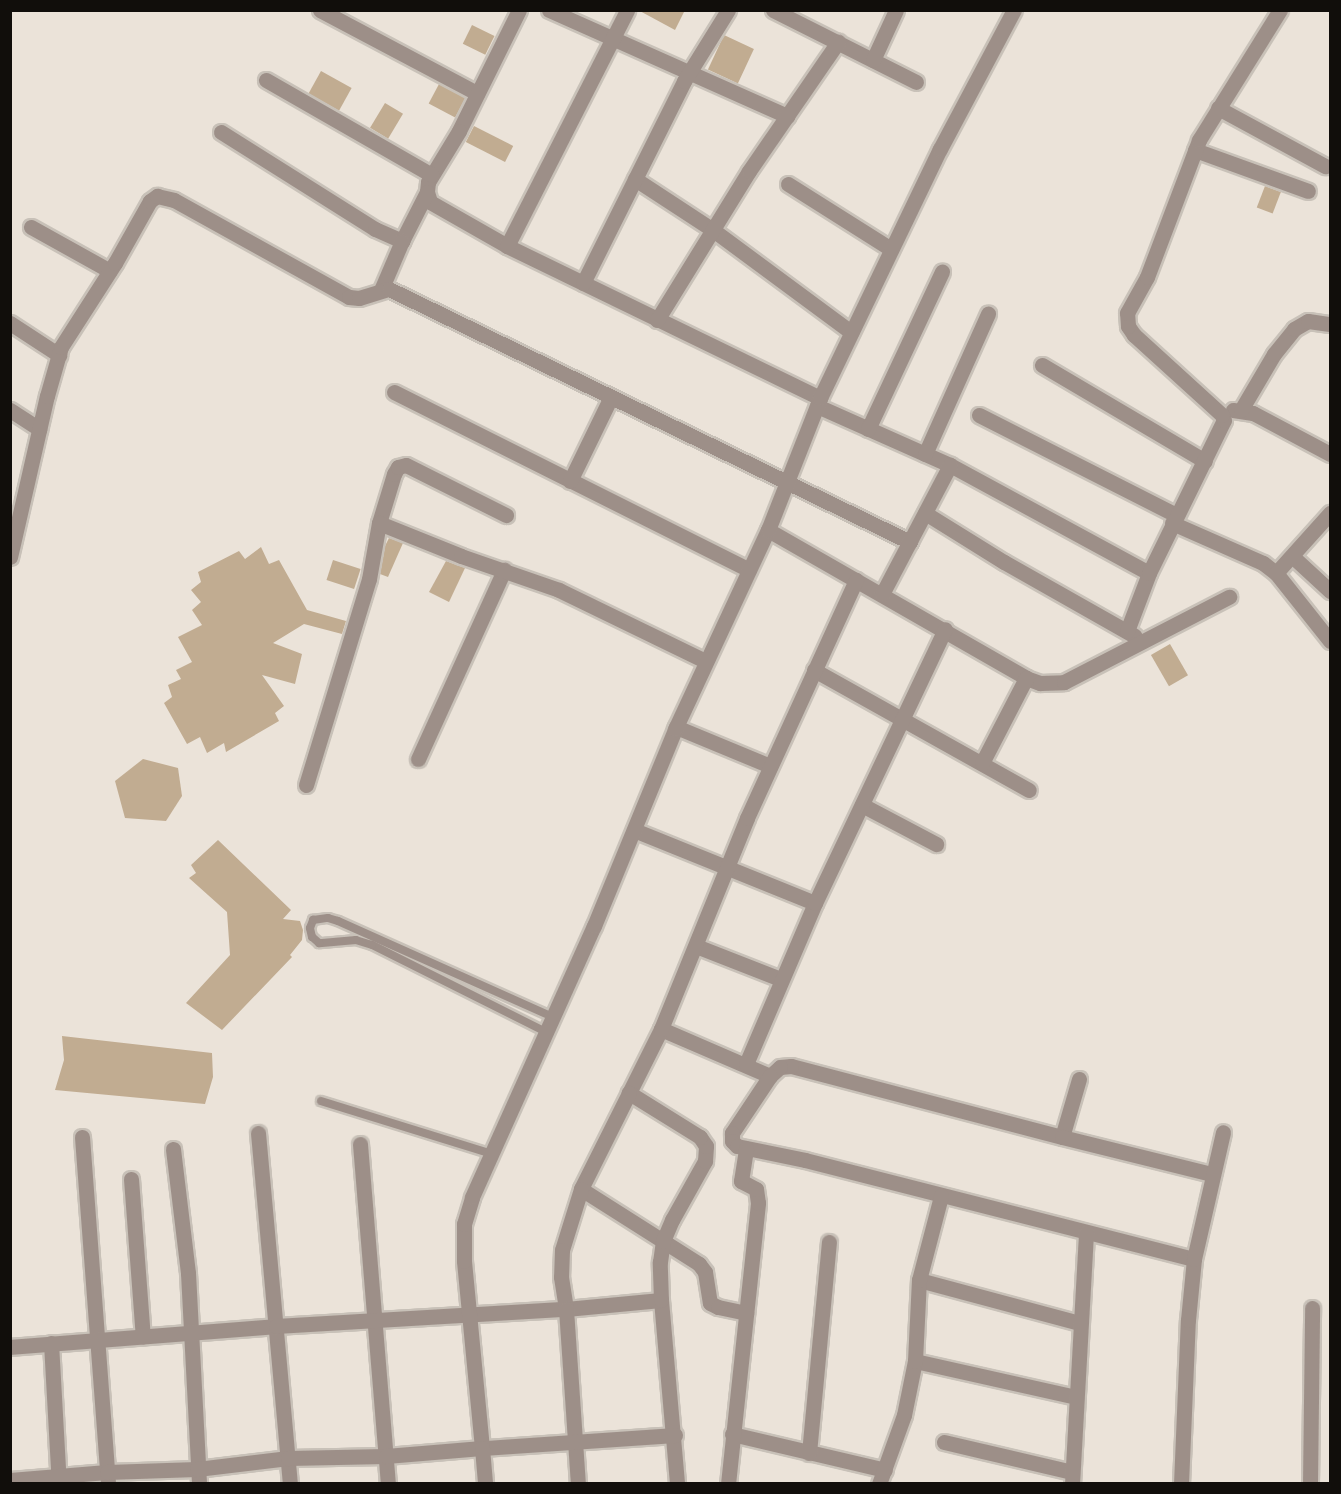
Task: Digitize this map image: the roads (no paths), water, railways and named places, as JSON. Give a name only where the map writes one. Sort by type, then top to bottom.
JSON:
[{"type":"street","points":[[320,10],[477,93]]},
{"type":"street","points":[[381,290],[402,241],[427,192],[432,175],[519,10]]},
{"type":"street","points":[[549,10],[787,116]]},
{"type":"street","points":[[507,246],[627,10]]},
{"type":"street","points":[[583,283],[689,73],[728,10]]},
{"type":"street","points":[[773,10],[802,17],[838,42],[916,82]]},
{"type":"street","points":[[873,60],[896,10]]},
{"type":"street","points":[[485,1484],[464,1261],[464,1224],[472,1197],[548,1032],[676,727],[768,530],[819,402],[940,149],[1014,10]]},
{"type":"street","points":[[1127,631],[1149,573],[1224,420],[1222,415],[1134,335],[1126,320],[1131,305],[1147,277],[1195,150],[1218,108],[1280,10]]},
{"type":"street","points":[[657,320],[787,116],[838,42]]},
{"type":"street","points":[[266,80],[432,175]]},
{"type":"street","points":[[1218,108],[1325,166]]},
{"type":"street","points":[[221,132],[375,229],[402,241]]},
{"type":"street","points":[[1195,150],[1308,191]]},
{"type":"street","points":[[635,179],[713,230],[851,332]]},
{"type":"street","points":[[788,184],[891,249]]},
{"type":"street","points":[[427,192],[430,202],[440,210],[507,246],[819,402],[868,429],[950,465],[1149,573]]},
{"type":"street","points":[[10,557],[14,525],[59,355],[111,271],[150,201],[157,196],[164,196],[349,297],[359,298],[389,289],[910,542]]},
{"type":"street","points":[[31,227],[111,271]]},
{"type":"street","points":[[868,429],[942,272]]},
{"type":"street","points":[[925,454],[988,314]]},
{"type":"street","points":[[1241,410],[1274,354],[1294,329],[1308,321],[1330,324]]},
{"type":"street","points":[[10,323],[59,355]]},
{"type":"street","points":[[1042,365],[1205,461]]},
{"type":"street","points":[[394,392],[749,570]]},
{"type":"street","points":[[570,480],[611,397]]},
{"type":"street","points":[[10,410],[39,429]]},
{"type":"street","points":[[1222,415],[1241,410],[1253,413],[1330,454]]},
{"type":"street","points":[[979,415],[1174,519],[1263,563],[1276,573],[1330,641]]},
{"type":"street","points":[[306,785],[366,588],[378,523],[398,467],[406,465],[506,515]]},
{"type":"street","points":[[882,594],[950,465]]},
{"type":"street","points":[[925,513],[1004,562],[1142,640]]},
{"type":"street","points":[[1276,573],[1330,513]]},
{"type":"street","points":[[378,523],[461,556],[559,590],[705,662]]},
{"type":"street","points":[[768,530],[945,629],[1026,678],[1040,682],[1064,682],[1229,597]]},
{"type":"street","points":[[1292,556],[1330,591]]},
{"type":"street","points":[[418,759],[504,570]]},
{"type":"street","points":[[578,1484],[566,1309],[561,1277],[562,1250],[568,1224],[581,1189],[661,1029],[770,766],[856,580]]},
{"type":"street","points":[[746,1064],[780,979],[945,629]]},
{"type":"street","points":[[814,670],[902,717],[1029,790]]},
{"type":"street","points":[[982,763],[1026,678]]},
{"type":"street","points":[[676,727],[770,766]]},
{"type":"street","points":[[862,805],[936,844]]},
{"type":"street","points":[[634,830],[815,903]]},
{"type":"street","points":[[696,946],[780,979]]},
{"type":"street","points":[[661,1029],[770,1076]]},
{"type":"street","points":[[1194,1258],[805,1160],[746,1148],[732,1141],[732,1133],[770,1076],[780,1067],[791,1066],[1212,1174]]},
{"type":"street","points":[[1062,1137],[1079,1079]]},
{"type":"street","points":[[629,1093],[700,1137],[706,1146],[705,1161],[663,1241],[660,1262],[661,1300],[675,1435],[677,1484]]},
{"type":"street","points":[[1181,1484],[1188,1320],[1194,1258],[1223,1131]]},
{"type":"street","points":[[258,1133],[290,1484]]},
{"type":"street","points":[[82,1137],[107,1478]]},
{"type":"street","points":[[360,1143],[388,1484]]},
{"type":"street","points":[[728,1484],[758,1194],[756,1189],[741,1181],[746,1148]]},
{"type":"street","points":[[173,1149],[188,1273],[198,1476]]},
{"type":"street","points":[[131,1179],[143,1337]]},
{"type":"street","points":[[581,1189],[699,1264],[705,1272],[710,1303],[718,1307],[746,1312]]},
{"type":"street","points":[[732,1434],[808,1453],[882,1477],[904,1415],[915,1361],[919,1280],[941,1196]]},
{"type":"street","points":[[944,1442],[1072,1478],[1086,1232]]},
{"type":"street","points":[[808,1453],[829,1242]]},
{"type":"street","points":[[919,1280],[1080,1323]]},
{"type":"street","points":[[10,1347],[276,1326],[566,1309],[661,1300]]},
{"type":"street","points":[[1310,1484],[1312,1308]]},
{"type":"street","points":[[51,1343],[59,1480]]},
{"type":"street","points":[[915,1361],[1076,1397]]},
{"type":"street","points":[[11,1480],[198,1476],[288,1458],[386,1456],[675,1435]]},
{"type":"lane","points":[[548,1032],[372,945],[356,940],[319,943],[312,937],[310,928],[313,920],[328,918],[338,921],[553,1017]]},
{"type":"lane","points":[[321,1101],[492,1154]]}]
